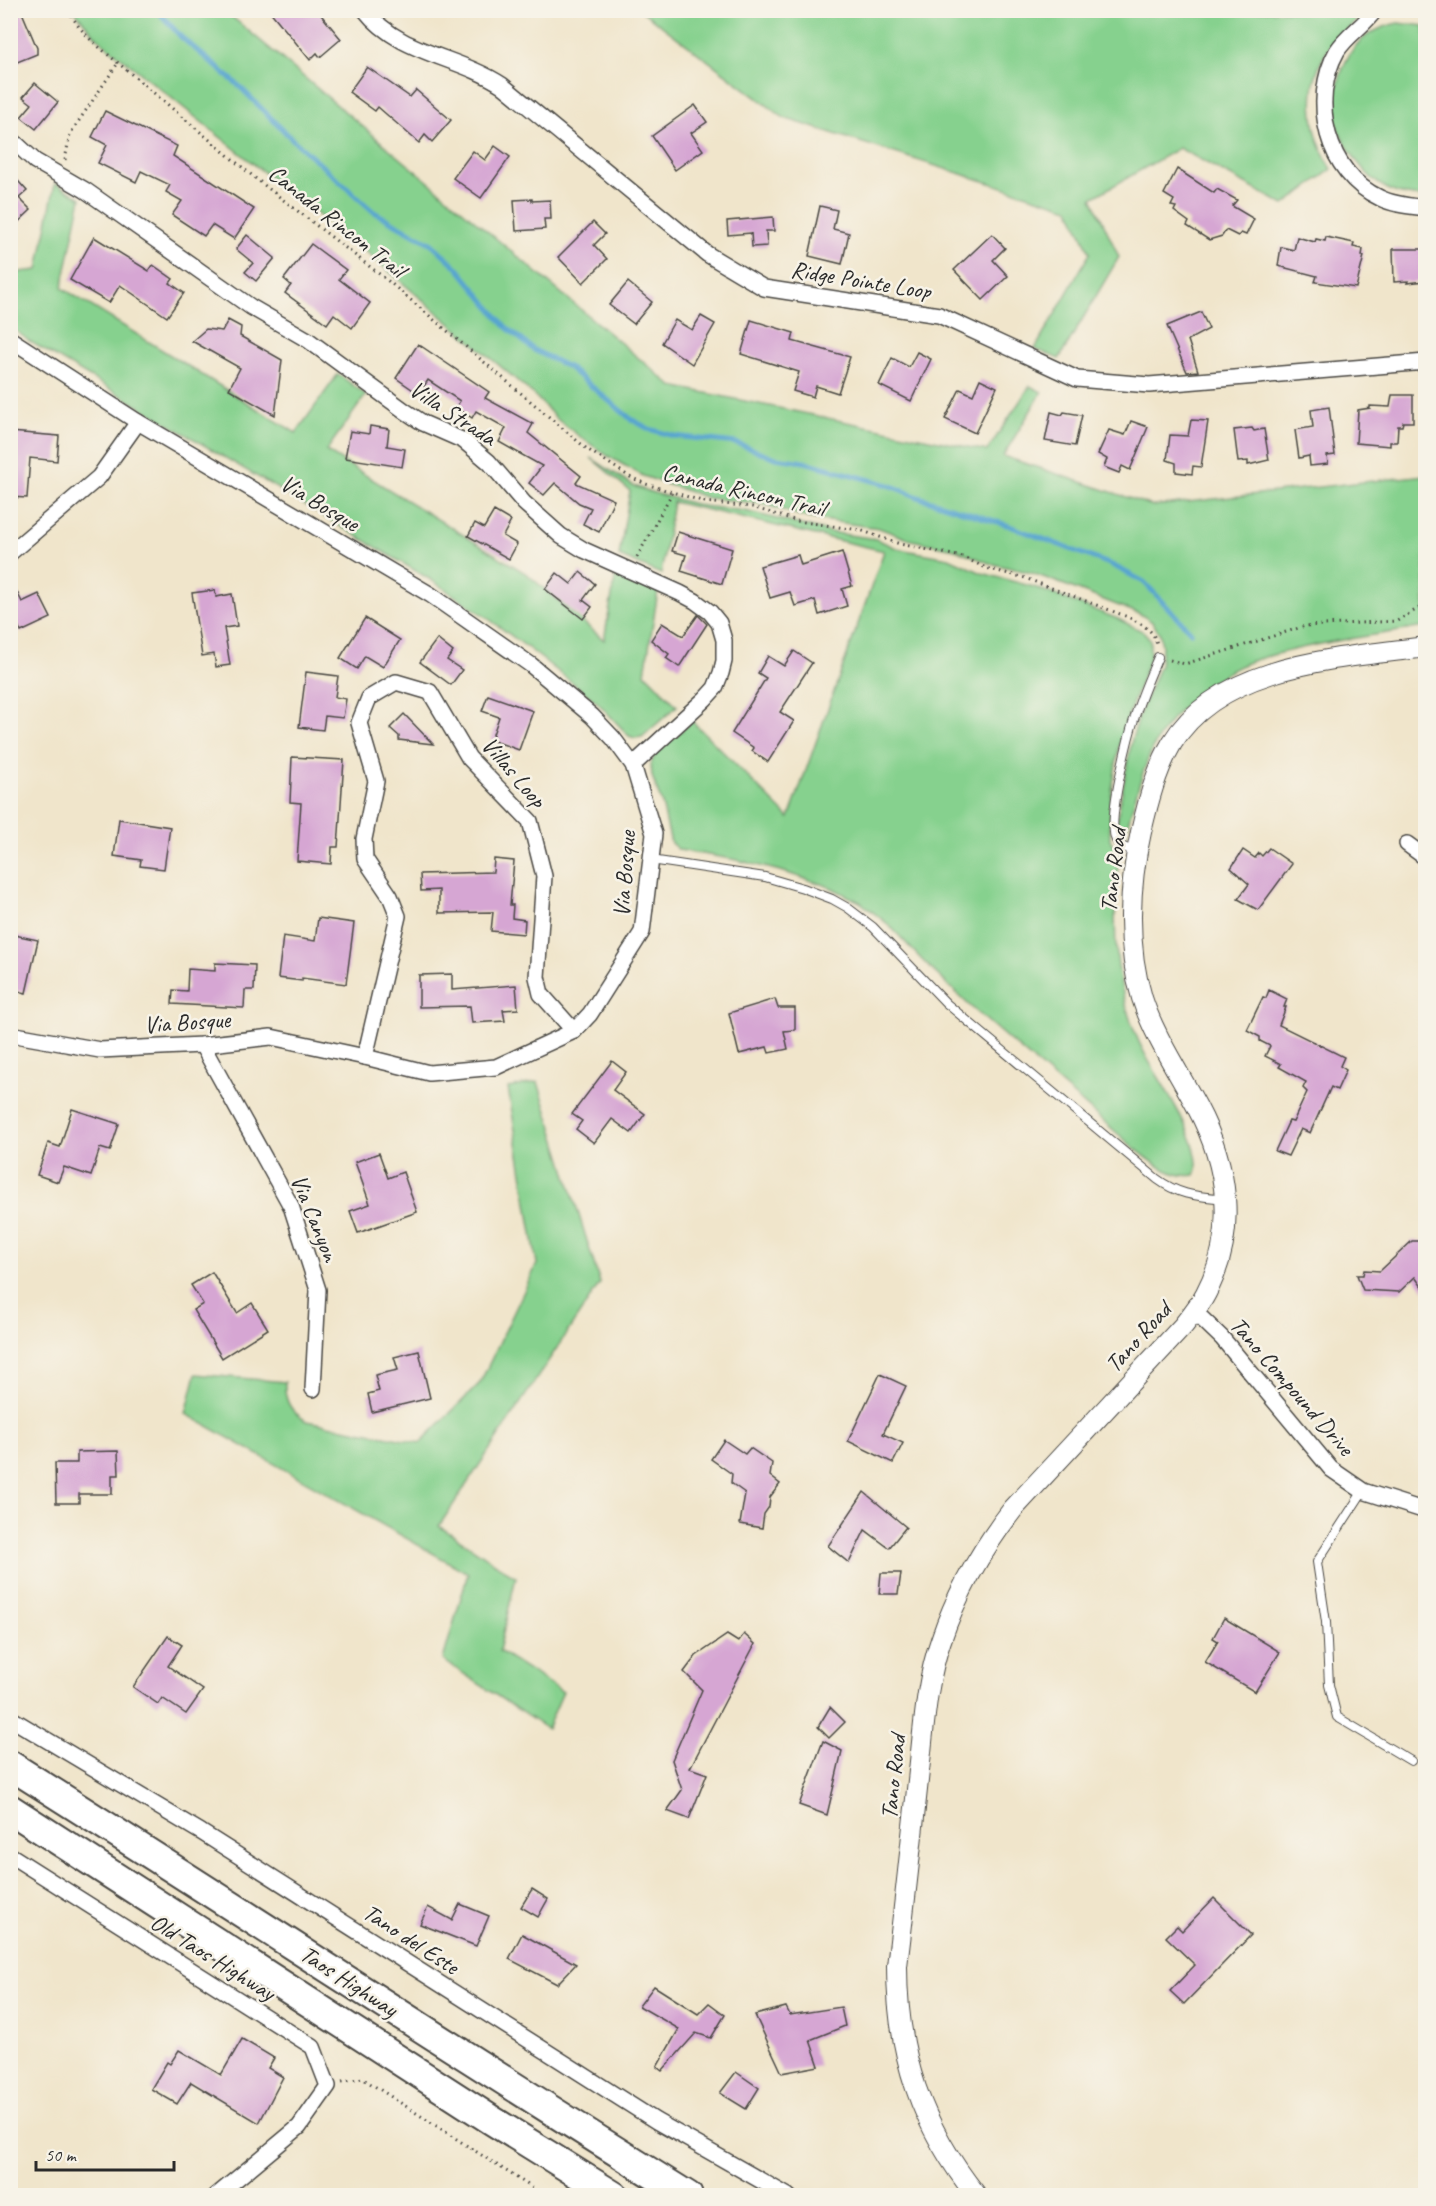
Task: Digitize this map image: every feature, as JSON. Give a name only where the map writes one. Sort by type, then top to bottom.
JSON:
[{"type":"highway","name":"Taos Highway","points":[[10,1765],[514,2088],[688,2196]]},
{"type":"highway","name":"Taos Highway","points":[[10,1809],[493,2121],[614,2196]]},
{"type":"street","name":"Ridge Pointe Loop","points":[[365,10],[379,26],[403,42],[480,72],[502,85],[708,254],[764,288],[939,315],[1077,379],[1149,385],[1425,362]]},
{"type":"street","points":[[1375,10],[1338,49],[1330,68],[1324,96],[1329,138],[1341,166],[1366,190],[1381,199],[1425,208]]},
{"type":"street","name":"Villa Strada","points":[[10,138],[35,161],[93,196],[251,307],[308,340],[405,411],[423,423],[464,441],[489,462],[524,503],[555,531],[584,550],[695,601],[710,612],[719,623],[724,640],[724,661],[715,688],[633,765]]},
{"type":"street","name":"Via Bosque","points":[[10,339],[138,422],[440,602],[531,665],[613,738],[633,765],[654,834],[642,932],[590,1014],[574,1031],[496,1067],[429,1073],[271,1037],[202,1045],[100,1050],[10,1034]]},
{"type":"street","points":[[10,553],[99,477],[138,422]]},
{"type":"street","name":"Tano Road","points":[[976,2195],[940,2143],[923,2109],[908,2061],[897,2004],[897,1966],[923,1738],[940,1642],[957,1600],[980,1555],[995,1532],[1013,1509],[1170,1342],[1205,1295],[1220,1258],[1225,1220],[1221,1167],[1208,1129],[1148,1015],[1136,973],[1132,924],[1137,851],[1149,802],[1164,759],[1185,724],[1201,708],[1218,696],[1254,679],[1321,662],[1425,647]]},
{"type":"street","name":"Villas Loop","points":[[365,1057],[398,916],[390,896],[365,859],[364,839],[376,781],[359,723],[369,698],[396,682],[430,692],[469,758],[530,821],[544,876],[537,977],[541,994],[574,1031]]},
{"type":"street","points":[[1407,844],[1425,858]]},
{"type":"street","name":"Via Canyon","points":[[202,1045],[291,1206],[318,1290],[313,1389]]},
{"type":"street","name":"Tano Compound Drive","points":[[1194,1311],[1222,1338],[1330,1469],[1364,1491],[1425,1511]]},
{"type":"street","name":"Tano del Este","points":[[10,1718],[220,1844],[656,2121],[788,2196]]},
{"type":"street","name":"Old Taos Highway","points":[[10,1855],[314,2047],[328,2086]]},
{"type":"street","points":[[216,2196],[299,2127],[328,2086]]},
{"type":"lane","points":[[1137,851],[1123,847],[1117,842],[1112,828],[1133,723],[1158,657]]},
{"type":"lane","points":[[651,860],[765,878],[822,896],[848,908],[873,927],[946,1003],[1157,1179],[1172,1189],[1188,1195],[1225,1199]]},
{"type":"lane","points":[[1364,1491],[1317,1562],[1326,1623],[1329,1685],[1337,1717],[1411,1761]]},
{"type":"path","name":"Canada Rincon Trail","points":[[68,10],[85,35],[255,177],[387,280],[586,449],[630,477],[672,493],[705,502],[763,510],[813,524],[872,533],[900,544],[963,557],[992,570],[1025,578],[1107,608],[1143,625],[1152,632],[1156,640],[1158,657]]},
{"type":"path","points":[[63,178],[70,134],[118,63]]},
{"type":"path","points":[[630,571],[672,493]]},
{"type":"path","points":[[1158,657],[1185,664],[1305,626],[1397,621],[1425,604]]},
{"type":"path","points":[[328,2086],[362,2078],[545,2196]]},
{"type":"green space","points":[[75,11],[225,11],[672,386],[987,451],[1030,386],[1042,392],[1003,456],[1153,506],[1425,475],[1425,627],[1340,640],[1276,654],[1240,666],[1209,685],[1169,723],[1151,752],[1132,807],[1124,840],[1119,834],[1117,819],[1132,739],[1160,665],[1162,647],[1160,634],[1152,622],[1140,614],[1070,587],[1032,573],[989,563],[955,549],[911,540],[879,528],[808,518],[764,504],[708,498],[643,476],[608,456],[558,420],[534,395],[351,239],[302,203],[102,42]]},
{"type":"green space","points":[[642,11],[1361,11],[1322,60],[1313,91],[1314,124],[1324,155],[1332,169],[1284,205],[1179,148],[1092,198],[1119,257],[1059,359],[1035,349],[1090,253],[1069,208],[784,118]]},
{"type":"green space","points":[[1398,23],[1425,26],[1425,197],[1410,196],[1381,186],[1362,168],[1347,147],[1335,119],[1334,104],[1337,89],[1351,51],[1375,31]]},
{"type":"green space","points":[[55,183],[81,198],[62,288],[296,433],[338,374],[366,395],[326,451],[527,574],[604,640],[616,573],[658,591],[645,673],[677,706],[642,737],[629,736],[598,703],[532,651],[431,580],[29,341],[11,327],[10,273],[38,270]]},
{"type":"green space","points":[[591,458],[634,486],[654,493],[703,506],[745,511],[829,532],[876,539],[899,549],[949,558],[982,573],[1034,587],[1118,619],[1144,632],[1150,639],[1150,657],[1119,746],[1110,802],[1110,839],[1115,848],[1120,851],[1115,904],[1117,956],[1120,982],[1135,1032],[1180,1115],[1195,1149],[1197,1164],[1195,1175],[1186,1176],[1169,1172],[1132,1146],[970,1006],[889,925],[860,902],[830,887],[784,872],[737,860],[679,850],[671,843],[662,804],[652,776],[651,764],[655,754],[692,721],[789,818],[884,551],[673,502],[661,574],[619,556],[630,491]]},
{"type":"green space","points":[[538,1082],[600,1283],[439,1526],[516,1577],[499,1651],[563,1692],[547,1729],[443,1660],[468,1573],[186,1414],[196,1374],[285,1382],[289,1405],[296,1414],[307,1421],[420,1443],[480,1383],[537,1264],[508,1088]]},
{"type":"building","points":[[10,10],[21,10],[37,48],[37,54],[10,65]]},
{"type":"building","points":[[269,10],[317,10],[341,39],[320,57],[317,53],[310,60]]},
{"type":"building","points":[[367,67],[410,97],[416,90],[451,120],[432,142],[425,135],[419,143],[378,107],[375,111],[349,92]]},
{"type":"building","points":[[35,83],[58,102],[36,129],[21,117],[32,104],[23,97]]},
{"type":"building","points":[[695,105],[707,122],[691,133],[703,150],[675,170],[652,136]]},
{"type":"building","points":[[105,111],[177,146],[173,156],[254,209],[234,239],[212,225],[204,236],[172,215],[182,201],[166,192],[170,185],[141,171],[136,182],[98,163],[107,145],[92,137]]},
{"type":"building","points":[[495,146],[510,157],[481,198],[453,178],[473,151],[485,160]]},
{"type":"building","points":[[1177,169],[1214,193],[1217,189],[1237,200],[1232,206],[1254,219],[1246,235],[1241,233],[1238,236],[1226,230],[1222,236],[1209,240],[1187,226],[1189,222],[1174,211],[1176,207],[1171,206],[1174,200],[1164,194]]},
{"type":"building","points":[[10,172],[27,191],[19,198],[31,210],[10,230]]},
{"type":"building","points":[[532,199],[532,201],[550,200],[551,219],[544,219],[545,229],[516,231],[514,200]]},
{"type":"building","points":[[820,206],[837,210],[833,229],[849,233],[842,264],[809,256]]},
{"type":"building","points":[[773,217],[774,231],[766,231],[767,246],[752,247],[751,233],[728,235],[727,221]]},
{"type":"building","points":[[593,222],[605,234],[594,245],[607,259],[583,283],[558,257]]},
{"type":"building","points":[[992,234],[1005,248],[993,260],[1008,276],[983,300],[954,270]]},
{"type":"building","points":[[247,235],[275,258],[256,281],[245,272],[253,263],[236,249]]},
{"type":"building","points":[[94,237],[149,271],[153,265],[173,279],[170,283],[184,293],[167,317],[120,285],[109,303],[70,280]]},
{"type":"building","points":[[1297,237],[1315,242],[1316,239],[1325,241],[1326,237],[1354,243],[1353,247],[1363,249],[1362,256],[1364,256],[1356,288],[1315,282],[1317,276],[1278,266],[1281,247],[1294,250]]},
{"type":"building","points":[[311,244],[346,270],[339,279],[370,303],[352,328],[334,314],[327,324],[285,293],[291,285],[284,279]]},
{"type":"building","points":[[1393,249],[1425,249],[1425,281],[1394,282]]},
{"type":"building","points":[[628,282],[652,302],[634,324],[609,305]]},
{"type":"building","points":[[1201,312],[1209,329],[1188,340],[1198,371],[1187,372],[1167,326]]},
{"type":"building","points":[[701,316],[715,324],[692,364],[662,343],[675,320],[692,330]]},
{"type":"building","points":[[228,320],[241,327],[240,336],[282,360],[275,415],[229,389],[240,368],[192,341],[206,329],[222,331]]},
{"type":"building","points":[[751,320],[794,333],[792,341],[850,357],[838,393],[816,386],[813,397],[793,391],[799,372],[741,354]]},
{"type":"building","points":[[418,344],[489,392],[485,398],[533,424],[528,433],[581,476],[576,483],[614,500],[599,532],[583,524],[591,508],[579,503],[555,483],[544,495],[529,483],[542,466],[499,442],[506,428],[476,411],[472,418],[456,407],[460,401],[428,380],[419,394],[396,378]]},
{"type":"building","points":[[917,352],[931,359],[911,401],[879,385],[892,358],[909,367]]},
{"type":"building","points":[[980,379],[997,387],[975,433],[945,419],[960,389],[973,395]]},
{"type":"building","points":[[1392,395],[1413,395],[1413,422],[1403,422],[1402,426],[1398,426],[1397,442],[1390,442],[1390,446],[1356,443],[1358,410],[1370,408],[1370,406],[1390,407]]},
{"type":"building","points":[[1329,407],[1335,455],[1327,456],[1328,464],[1310,466],[1309,456],[1299,458],[1295,430],[1313,427],[1311,410]]},
{"type":"building","points":[[1051,412],[1062,415],[1064,412],[1082,415],[1075,446],[1045,441]]},
{"type":"building","points":[[1191,420],[1208,421],[1201,467],[1193,466],[1192,474],[1176,472],[1176,463],[1167,460],[1170,435],[1188,436]]},
{"type":"building","points":[[1131,421],[1148,427],[1130,470],[1122,466],[1119,473],[1104,467],[1107,459],[1098,454],[1109,430],[1125,435]]},
{"type":"building","points":[[370,426],[389,429],[387,446],[405,449],[402,467],[345,458],[350,431],[369,434]]},
{"type":"building","points":[[1252,428],[1254,431],[1264,429],[1269,460],[1248,465],[1248,461],[1238,462],[1234,430]]},
{"type":"building","points":[[10,432],[59,436],[57,461],[30,458],[27,498],[10,497]]},
{"type":"building","points":[[494,511],[511,521],[503,536],[517,544],[509,559],[468,536],[475,523],[484,528]]},
{"type":"building","points":[[678,532],[732,549],[722,584],[681,571],[686,555],[672,551]]},
{"type":"building","points":[[842,552],[852,586],[842,589],[847,606],[819,615],[815,600],[795,606],[790,592],[770,598],[760,566],[798,555],[801,565]]},
{"type":"building","points":[[580,572],[595,584],[583,600],[592,607],[583,619],[545,589],[557,573],[571,584]]},
{"type":"building","points":[[10,578],[22,602],[39,594],[51,618],[21,632],[18,625],[10,628]]},
{"type":"building","points":[[215,590],[216,597],[232,594],[237,626],[224,628],[230,665],[216,667],[214,654],[202,656],[192,593]]},
{"type":"building","points":[[698,615],[707,624],[679,667],[666,658],[669,654],[651,640],[662,623],[683,636]]},
{"type":"building","points":[[365,618],[400,640],[383,667],[365,656],[357,669],[340,658]]},
{"type":"building","points":[[437,639],[453,652],[447,660],[462,670],[451,685],[420,662]]},
{"type":"building","points":[[794,651],[812,663],[780,712],[794,721],[768,762],[752,751],[754,748],[732,733],[766,678],[758,673],[768,656],[784,666]]},
{"type":"building","points":[[306,672],[338,676],[335,697],[346,699],[343,718],[325,716],[323,730],[299,727]]},
{"type":"building","points":[[488,695],[533,711],[519,750],[491,740],[499,717],[482,711]]},
{"type":"building","points":[[404,714],[433,744],[399,740],[399,736],[390,728]]},
{"type":"building","points":[[292,757],[344,760],[338,847],[332,847],[331,864],[297,861],[301,803],[290,802]]},
{"type":"building","points":[[119,819],[170,827],[164,869],[140,866],[141,860],[114,856]]},
{"type":"building","points":[[1269,848],[1292,864],[1258,910],[1238,899],[1249,884],[1231,868],[1243,850],[1255,858],[1259,853],[1262,856]]},
{"type":"building","points":[[494,859],[514,861],[510,905],[513,905],[512,918],[525,920],[524,934],[491,931],[493,912],[439,913],[439,890],[421,891],[420,874],[493,872]]},
{"type":"building","points":[[318,918],[354,923],[346,984],[302,978],[302,981],[278,978],[283,936],[315,941]]},
{"type":"building","points":[[10,934],[38,940],[26,993],[10,989]]},
{"type":"building","points":[[215,963],[255,965],[254,990],[245,990],[244,1008],[172,1004],[173,990],[187,991],[188,969],[215,971]]},
{"type":"building","points":[[452,974],[452,990],[516,985],[518,1009],[503,1010],[505,1021],[472,1023],[470,1006],[419,1007],[419,975]]},
{"type":"building","points":[[1269,990],[1287,999],[1279,1025],[1344,1057],[1340,1066],[1346,1070],[1337,1090],[1331,1087],[1310,1133],[1301,1129],[1288,1156],[1275,1151],[1289,1121],[1293,1122],[1307,1092],[1303,1088],[1306,1082],[1279,1067],[1281,1064],[1265,1056],[1270,1046],[1247,1030],[1263,997],[1266,998]]},
{"type":"building","points":[[775,999],[778,1008],[795,1008],[795,1030],[784,1031],[788,1049],[769,1053],[767,1047],[739,1054],[729,1013]]},
{"type":"building","points":[[612,1061],[626,1072],[613,1090],[645,1114],[631,1133],[612,1119],[594,1143],[576,1129],[582,1121],[572,1114]]},
{"type":"building","points":[[72,1109],[119,1124],[110,1151],[100,1148],[91,1176],[64,1167],[58,1182],[37,1175],[48,1143],[60,1147]]},
{"type":"building","points":[[379,1153],[388,1178],[403,1172],[417,1212],[358,1233],[350,1211],[370,1204],[355,1162]]},
{"type":"building","points":[[1412,1241],[1425,1241],[1425,1291],[1415,1277],[1399,1292],[1363,1290],[1357,1275],[1363,1275],[1364,1270],[1380,1271]]},
{"type":"building","points":[[212,1272],[237,1313],[252,1303],[268,1329],[222,1358],[193,1310],[203,1304],[191,1285]]},
{"type":"building","points":[[419,1351],[430,1398],[372,1412],[368,1394],[379,1391],[375,1375],[398,1370],[394,1357]]},
{"type":"building","points":[[880,1374],[906,1386],[883,1434],[903,1443],[893,1463],[848,1441]]},
{"type":"building","points":[[724,1440],[745,1454],[750,1448],[772,1463],[770,1476],[780,1484],[770,1497],[762,1528],[740,1524],[745,1493],[731,1483],[732,1474],[711,1459]]},
{"type":"building","points":[[118,1451],[119,1475],[112,1475],[112,1494],[79,1494],[79,1503],[56,1503],[55,1463],[77,1463],[77,1452]]},
{"type":"building","points":[[864,1492],[906,1527],[889,1548],[865,1530],[849,1563],[828,1546]]},
{"type":"building","points":[[881,1573],[901,1573],[898,1594],[879,1594]]},
{"type":"building","points":[[1224,1618],[1280,1652],[1255,1692],[1205,1662],[1218,1641],[1213,1638]]},
{"type":"building","points":[[744,1634],[755,1644],[690,1768],[707,1774],[689,1819],[667,1811],[682,1790],[672,1760],[702,1690],[684,1672],[696,1656],[727,1635],[738,1642]]},
{"type":"building","points":[[168,1636],[182,1645],[168,1666],[203,1690],[186,1714],[162,1698],[158,1704],[133,1687]]},
{"type":"building","points":[[830,1707],[845,1722],[829,1738],[818,1727]]},
{"type":"building","points":[[823,1741],[842,1751],[827,1815],[799,1805]]},
{"type":"building","points":[[532,1889],[548,1899],[538,1917],[521,1907]]},
{"type":"building","points":[[1214,1898],[1251,1935],[1184,2004],[1170,1991],[1195,1965],[1166,1937],[1177,1926],[1182,1931]]},
{"type":"building","points":[[460,1904],[489,1916],[476,1946],[420,1924],[428,1907],[452,1920]]},
{"type":"building","points":[[522,1934],[576,1964],[557,1984],[509,1959]]},
{"type":"building","points":[[654,1986],[698,2014],[709,2003],[725,2015],[711,2038],[696,2033],[662,2071],[657,2067],[679,2029],[639,2006]]},
{"type":"building","points":[[786,2007],[790,2015],[841,2007],[845,2026],[810,2040],[819,2066],[782,2073],[755,2015]]},
{"type":"building","points":[[242,2039],[274,2058],[268,2068],[283,2077],[259,2123],[191,2082],[177,2104],[151,2089],[167,2062],[170,2064],[179,2050],[221,2075]]},
{"type":"building","points":[[736,2072],[759,2088],[746,2109],[720,2093]]},
{"type":"waterway","points":[[157,10],[181,37],[236,83],[292,139],[374,212],[432,244],[457,267],[505,326],[534,350],[568,367],[631,419],[649,429],[674,436],[736,443],[776,458],[805,462],[892,486],[918,497],[1007,525],[1112,565],[1144,582],[1191,632]]}]
